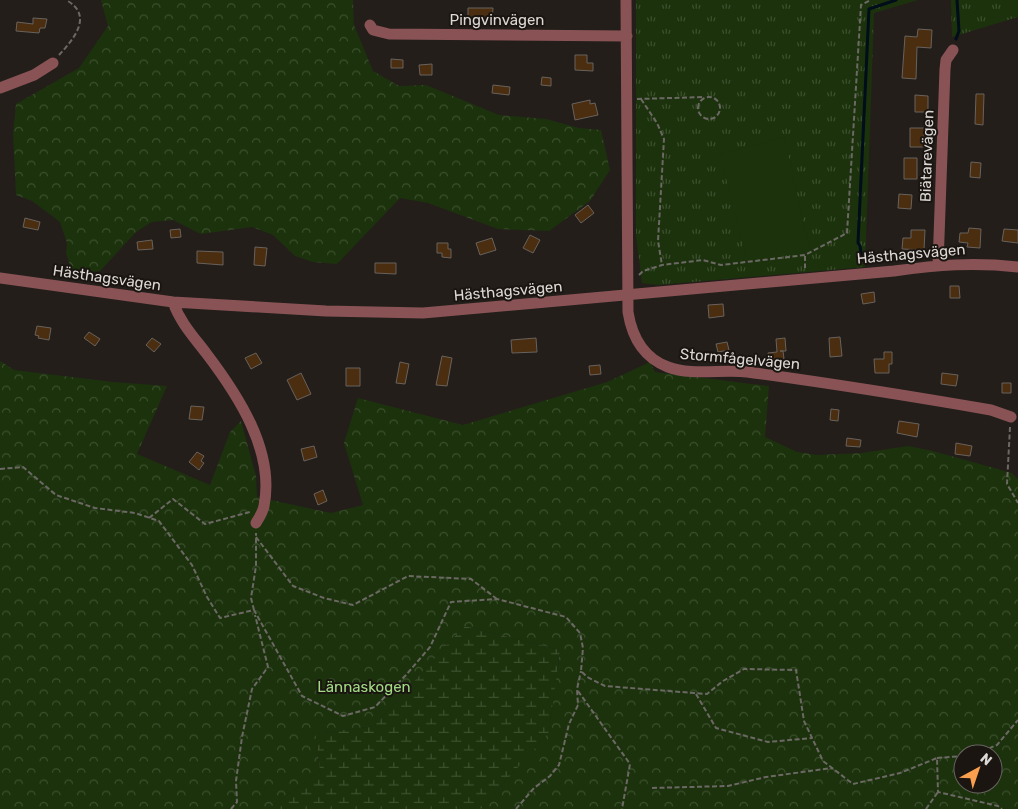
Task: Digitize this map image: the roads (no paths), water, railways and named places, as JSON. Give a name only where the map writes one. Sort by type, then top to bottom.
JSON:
[{"type":"street","name":"Stormfågelvägen","points":[[626,0],[628,295],[630,323],[638,344],[656,361],[680,370],[744,372],[815,381],[991,410],[1011,418]]},
{"type":"street","name":"Pingvinvägen","points":[[370,25],[373,30],[389,34],[627,36]]},
{"type":"street","name":"Biätarevägen","points":[[938,265],[945,70],[946,60],[953,50]]},
{"type":"street","points":[[0,88],[34,75],[52,63]]},
{"type":"street","name":"Hästhagsvägen","points":[[0,278],[173,302],[326,311],[423,312],[894,271],[938,265],[970,263],[1018,267]]},
{"type":"street","points":[[173,302],[179,318],[230,388],[252,427],[259,445],[266,482],[264,508],[256,523]]},
{"type":"waterway","points":[[862,260],[858,243],[869,9],[896,0]]},
{"type":"waterway","points":[[956,39],[959,31],[957,0]]},
{"type":"park label","name":"Lännaskogen","points":[[364,687]]}]
